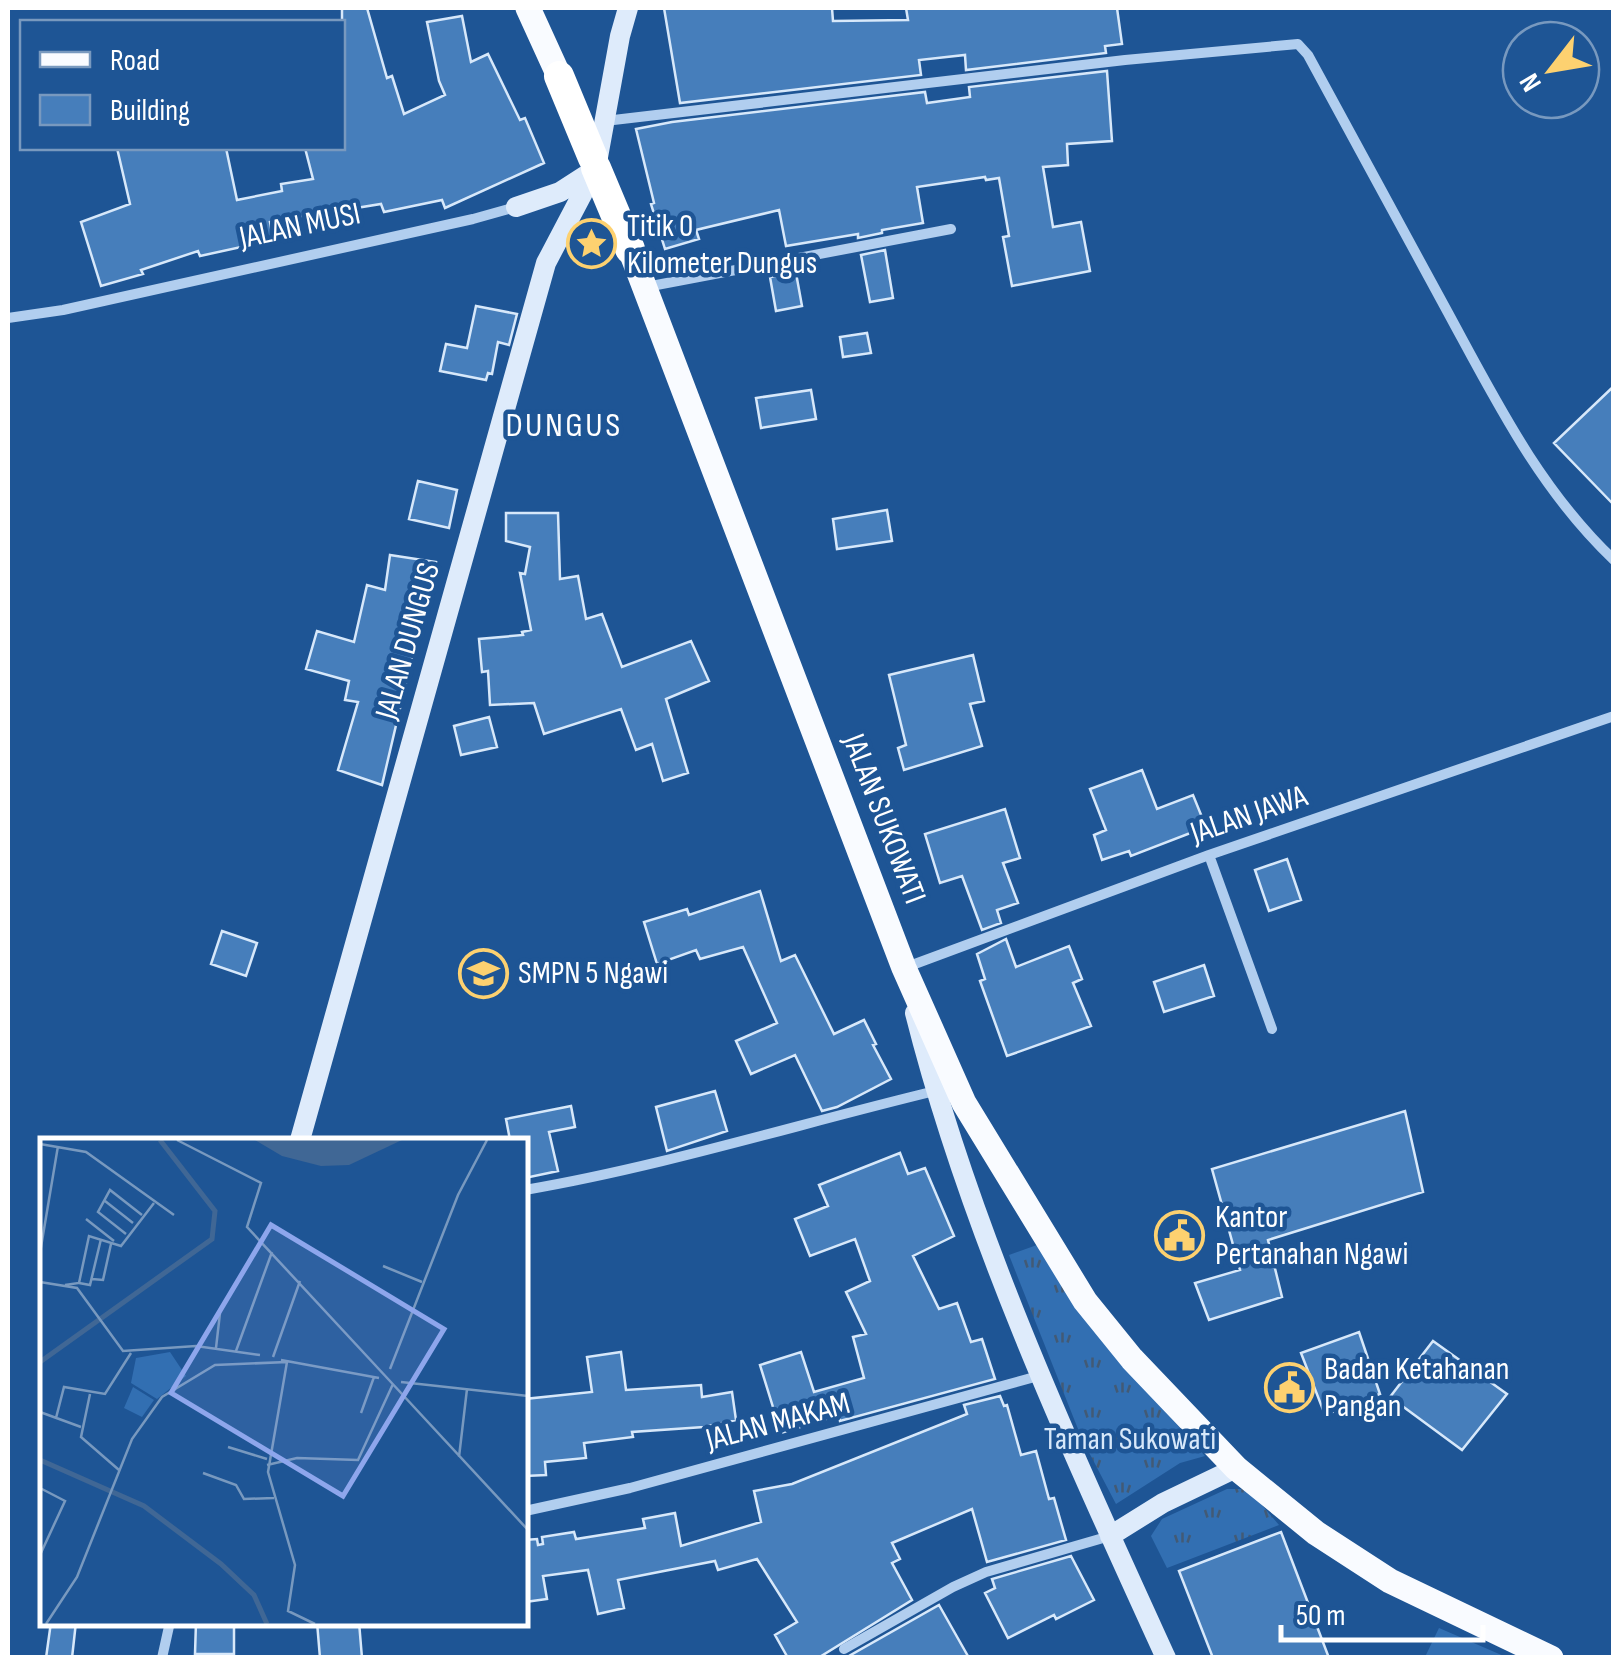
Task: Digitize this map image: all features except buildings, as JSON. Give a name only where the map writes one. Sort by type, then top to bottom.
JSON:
[{"type":"highway","name":"JALAN SUKOWATI","points":[[559,76],[630,250]]},
{"type":"main road","name":"JALAN SUKOWATI","points":[[528,8],[559,76]]},
{"type":"main road","name":"JALAN DUNGUS","points":[[301,1138],[546,264],[595,163],[628,8]]},
{"type":"main road","name":"JALAN MUSI","points":[[516,206],[560,192],[595,163]]},
{"type":"main road","name":"JALAN SUKOWATI","points":[[630,250],[904,968],[934,1091],[983,1229],[1110,1536],[1166,1658]]},
{"type":"main road","points":[[904,968],[964,1104],[1085,1301],[1132,1359],[1236,1468],[1316,1533],[1390,1581],[1551,1658]]},
{"type":"main road","points":[[1110,1536],[1163,1503],[1236,1468]]},
{"type":"street","points":[[605,121],[1125,60],[1298,44],[1308,55],[1508,424],[1547,486],[1584,532],[1614,560]]},
{"type":"street","name":"JALAN MUSI","points":[[8,318],[63,310],[516,206]]},
{"type":"street","points":[[645,287],[951,229]]},
{"type":"street","name":"JALAN JAWA","points":[[904,968],[1209,855],[1614,716]]},
{"type":"street","points":[[1209,855],[1272,1029]]},
{"type":"street","points":[[528,1189],[663,1163],[934,1091]]},
{"type":"street","name":"JALAN MAKAM","points":[[528,1509],[630,1488],[1042,1375]]},
{"type":"street","points":[[844,1649],[986,1572],[1110,1536]]},
{"type":"street","points":[[162,1658],[169,1625]]},
{"type":"green space","name":"Taman Sukowati","points":[[1037,1245],[1126,1368],[1205,1456],[1180,1463],[1116,1504],[1082,1439],[1009,1255]]},
{"type":"green space","name":"Taman Sukowati","points":[[1227,1489],[1248,1489],[1279,1525],[1167,1568],[1151,1536],[1162,1519]]},
{"type":"green space","points":[[1439,1628],[1506,1657],[1425,1657]]},
{"type":"place","name":"Titik 0 Kilometer Dungus","points":[[592,244]]},
{"type":"place","name":"SMPN 5 Ngawi","points":[[483,973]]},
{"type":"place","name":"Kantor Pertanahan Ngawi","points":[[1180,1235]]},
{"type":"place","name":"Badan Ketahanan Pangan","points":[[1289,1387]]},
{"type":"district","name":"DUNGUS","points":[[564,425]]}]
